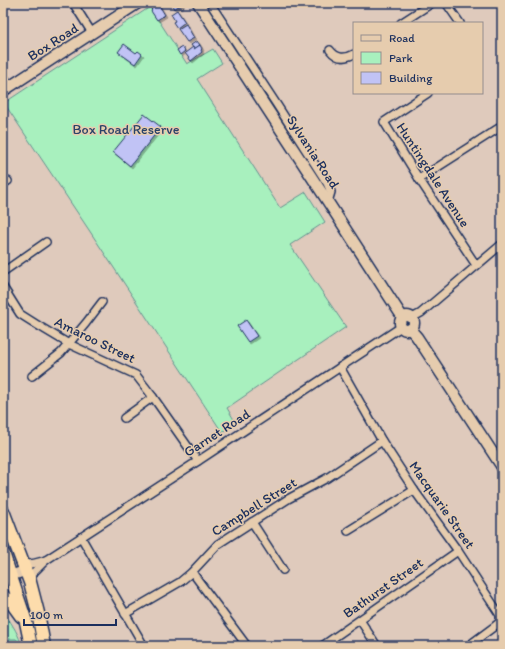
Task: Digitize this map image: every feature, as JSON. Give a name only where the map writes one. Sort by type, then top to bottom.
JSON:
[{"type":"highway","points":[[3,511],[30,582],[44,646]]},
{"type":"highway","points":[[3,552],[7,577],[26,622],[31,646]]},
{"type":"highway","points":[[3,596],[13,605],[26,622]]},
{"type":"street","points":[[73,3],[92,33]]},
{"type":"street","name":"Box Road","points":[[6,88],[138,3]]},
{"type":"street","name":"Sylvania Road","points":[[198,3],[502,467]]},
{"type":"street","points":[[210,3],[327,183],[331,192],[328,202]]},
{"type":"street","points":[[403,22],[432,3]]},
{"type":"street","points":[[446,3],[459,22]]},
{"type":"street","points":[[330,50],[342,58],[353,54]]},
{"type":"street","points":[[3,76],[6,88]]},
{"type":"street","name":"Huntingdale Avenue","points":[[426,94],[384,122],[419,179],[476,265]]},
{"type":"street","points":[[419,179],[502,126]]},
{"type":"street","points":[[3,272],[46,242]]},
{"type":"street","name":"Garnet Road","points":[[30,582],[34,572],[46,560],[198,462],[421,313],[502,244]]},
{"type":"street","name":"Amaroo Street","points":[[3,287],[20,314],[69,344],[136,375],[198,462]]},
{"type":"street","points":[[32,376],[69,344],[102,302]]},
{"type":"street","name":"Macquarie Street","points":[[340,367],[382,441],[500,615],[500,622],[468,646]]},
{"type":"street","points":[[124,418],[153,397]]},
{"type":"street","name":"Campbell Street","points":[[125,614],[180,582],[192,572],[218,544],[288,499],[327,478],[382,441]]},
{"type":"street","points":[[348,531],[414,490]]},
{"type":"street","points":[[252,522],[283,570]]},
{"type":"street","points":[[81,537],[144,646]]},
{"type":"street","name":"Bathurst Street","points":[[322,646],[458,551]]},
{"type":"street","name":"Garnet Road","points":[[24,567],[27,564],[46,560]]},
{"type":"street","points":[[7,577],[24,567]]},
{"type":"street","points":[[192,572],[247,646]]},
{"type":"street","points":[[360,620],[376,646]]},
{"type":"green space","name":"Box Road Reserve","points":[[150,7],[187,64],[213,49],[222,63],[197,79],[280,208],[306,192],[325,222],[290,245],[346,327],[227,408],[236,423],[222,432],[4,103]]},
{"type":"green space","points":[[3,611],[11,622],[21,643],[16,639],[3,639]]},
{"type":"green space","points":[[3,639],[16,639],[21,643],[20,646],[3,646]]},
{"type":"building","points":[[171,3],[182,3],[182,5],[174,9]]},
{"type":"building","points":[[159,5],[165,15],[157,20],[151,9]]},
{"type":"building","points":[[177,10],[185,22],[177,28],[173,22],[175,21],[171,14]]},
{"type":"building","points":[[186,24],[194,38],[187,42],[178,29]]},
{"type":"building","points":[[197,41],[200,45],[194,49],[191,45]]},
{"type":"building","points":[[124,44],[136,53],[138,51],[142,54],[135,64],[118,52]]},
{"type":"building","points":[[200,45],[202,52],[191,61],[185,53],[193,47],[194,49]]},
{"type":"building","points":[[182,47],[185,51],[180,55],[177,50]]},
{"type":"building","points":[[144,114],[161,127],[130,166],[113,152]]},
{"type":"building","points":[[246,320],[257,336],[248,342],[237,326]]}]
